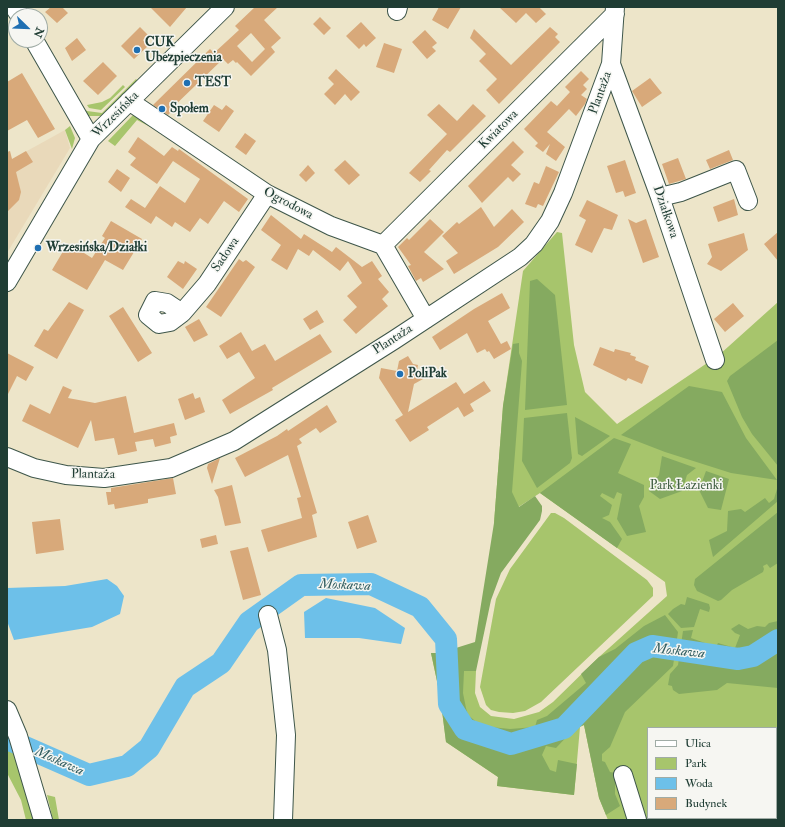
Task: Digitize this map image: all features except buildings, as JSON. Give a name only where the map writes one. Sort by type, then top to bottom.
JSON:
[{"type":"street","name":"Wrzesińska","points":[[7,282],[91,139],[225,7]]},
{"type":"street","name":"Plantaża","points":[[7,458],[34,468],[74,476],[104,478],[171,468],[234,441],[426,319],[520,256],[534,244],[550,222],[563,193],[611,64],[615,11]]},
{"type":"street","name":"Kwiatowa","points":[[383,245],[615,11]]},
{"type":"street","points":[[39,48],[91,139]]},
{"type":"street","name":"Działkowa","points":[[611,64],[660,197],[715,360]]},
{"type":"street","name":"Ogrodowa","points":[[129,101],[267,194],[331,226],[383,245]]},
{"type":"street","points":[[660,197],[681,192],[736,170],[748,201]]},
{"type":"street","name":"Sadowa","points":[[182,313],[207,284],[267,194]]},
{"type":"street","points":[[383,245],[426,319]]},
{"type":"street","points":[[268,615],[277,650],[286,735],[283,820]]},
{"type":"street","points":[[7,710],[18,736],[43,820]]},
{"type":"street","points":[[623,775],[637,820]]},
{"type":"shaded area","points":[[65,130],[70,148],[7,253],[7,162]]},
{"type":"green space","points":[[136,79],[138,81],[106,113],[101,116],[88,116],[82,107],[87,111],[102,113]]},
{"type":"green space","points":[[123,85],[125,87],[101,110],[89,108],[87,105],[102,102],[110,98]]},
{"type":"green space","points":[[133,115],[160,132],[137,120],[115,146],[108,141]]},
{"type":"green space","points":[[70,126],[75,138],[72,149],[65,130]]},
{"type":"green space","name":"Park Łazienki","points":[[557,232],[562,233],[574,345],[585,392],[617,424],[719,355],[778,302],[777,746],[777,727],[647,727],[647,819],[764,820],[608,820],[599,798],[584,725],[580,727],[574,795],[497,786],[498,777],[446,742],[440,695],[431,653],[440,653],[476,671],[475,693],[480,707],[491,716],[514,719],[539,712],[553,702],[599,657],[667,596],[665,582],[540,493],[494,523],[503,406],[523,271]]},
{"type":"green space","points":[[537,279],[555,295],[567,405],[525,410],[530,281]]},
{"type":"green space","points":[[778,340],[778,466],[752,434],[742,417],[727,381],[730,376]]},
{"type":"green space","points":[[519,343],[519,353],[522,361],[512,492],[519,507],[535,496],[542,506],[542,511],[540,520],[501,573],[491,600],[476,671],[464,671],[463,693],[468,715],[481,726],[510,729],[535,727],[537,720],[547,716],[586,683],[581,674],[599,657],[615,649],[644,626],[665,615],[678,632],[673,666],[625,712],[610,747],[602,754],[602,761],[605,762],[610,772],[615,773],[615,794],[620,806],[606,815],[599,798],[584,725],[574,729],[556,748],[546,746],[542,755],[550,770],[556,772],[558,760],[577,764],[574,795],[497,786],[498,777],[446,742],[440,695],[431,653],[440,653],[475,642],[494,523],[503,406],[513,344]]},
{"type":"green space","points":[[689,386],[722,392],[746,438],[777,480],[731,473],[665,452],[621,435]]},
{"type":"green space","points":[[567,413],[572,458],[570,463],[537,488],[522,461],[524,418]]},
{"type":"green space","points":[[575,417],[610,436],[582,456],[578,454]]},
{"type":"green space","points":[[614,438],[631,444],[618,473],[644,485],[644,497],[639,506],[646,532],[627,536],[617,519],[622,494],[617,492],[614,499],[602,493],[600,496],[612,505],[609,515],[602,518],[610,522],[622,539],[617,548],[540,493]]},
{"type":"green space","points":[[662,456],[696,468],[687,475],[682,491],[660,499],[649,491],[650,485],[659,475]]},
{"type":"green space","points":[[706,471],[729,479],[721,510],[708,508],[699,490]]},
{"type":"green space","points":[[777,489],[778,501],[713,557],[709,540],[727,531],[728,511],[741,509],[745,512],[765,498],[769,503],[774,499]]},
{"type":"green space","points":[[778,512],[778,563],[770,568],[767,564],[763,566],[763,572],[732,590],[721,600],[718,601],[697,591],[694,585],[695,579]]},
{"type":"green space","points":[[551,513],[555,513],[564,518],[647,580],[653,588],[653,596],[541,702],[525,711],[513,713],[491,710],[486,705],[480,687],[496,599],[510,569]]},
{"type":"green space","points":[[687,597],[709,604],[710,608],[709,612],[700,609],[694,627],[681,628],[668,614],[681,604],[685,605]]},
{"type":"green space","points":[[778,621],[778,688],[727,683],[717,690],[679,694],[673,690],[672,686],[668,685],[670,674],[678,665],[683,631],[693,630],[691,638],[716,647],[718,643],[735,648],[740,635],[731,629],[739,624],[748,629],[757,626],[765,627],[769,623]]},
{"type":"green space","points":[[7,728],[37,820],[26,820],[21,800],[7,773]]},
{"type":"green space","points":[[47,795],[55,797],[59,820],[53,820]]},
{"type":"water","points":[[107,579],[117,586],[124,596],[120,614],[92,627],[14,640],[7,621],[7,588],[65,586]]},
{"type":"water","points":[[326,598],[375,608],[405,628],[401,644],[359,638],[305,638],[304,612]]},
{"type":"waterway","name":"Moskawa","points":[[7,739],[89,775],[127,766],[149,748],[185,687],[221,663],[249,622],[301,585],[371,584],[420,607],[446,639],[449,704],[465,729],[511,744],[564,728],[636,653],[652,646],[738,659],[753,656],[778,640]]},
{"type":"place","name":"CUK Ubezpieczenia","points":[[137,50]]},
{"type":"place","name":"TEST","points":[[187,83]]},
{"type":"place","name":"Społem","points":[[162,109]]},
{"type":"place","name":"Wrzesińska/Działki","points":[[38,248]]},
{"type":"place","name":"PoliPak","points":[[400,374]]}]
